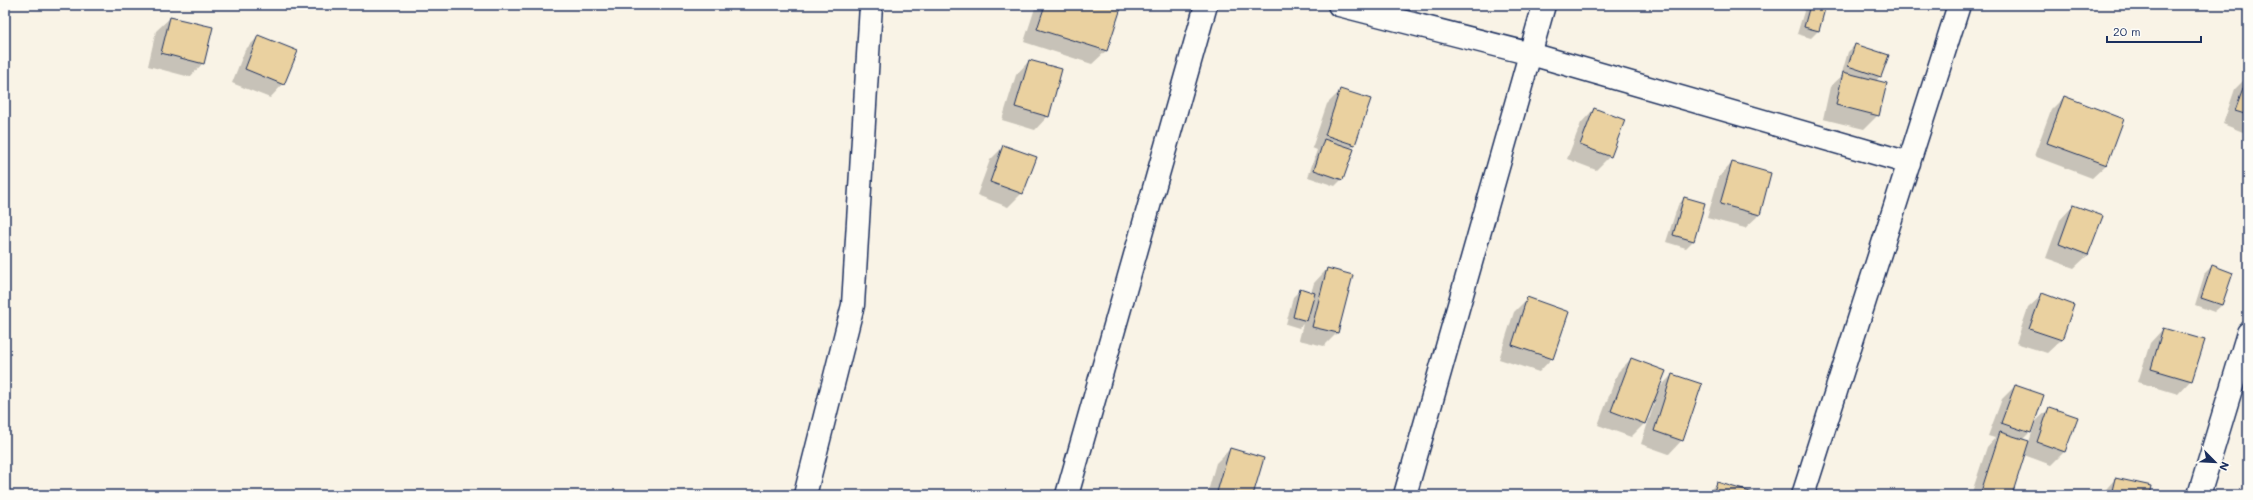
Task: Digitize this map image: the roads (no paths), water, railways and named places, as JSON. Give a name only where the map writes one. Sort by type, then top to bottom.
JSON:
[{"type":"street","points":[[805,495],[853,305],[871,5]]},
{"type":"street","points":[[1067,495],[1206,5]]},
{"type":"street","points":[[1339,5],[1531,54],[1909,163]]},
{"type":"street","points":[[1405,495],[1544,5]]},
{"type":"street","points":[[1803,495],[1959,5]]},
{"type":"street","points":[[2199,495],[2248,333]]}]
